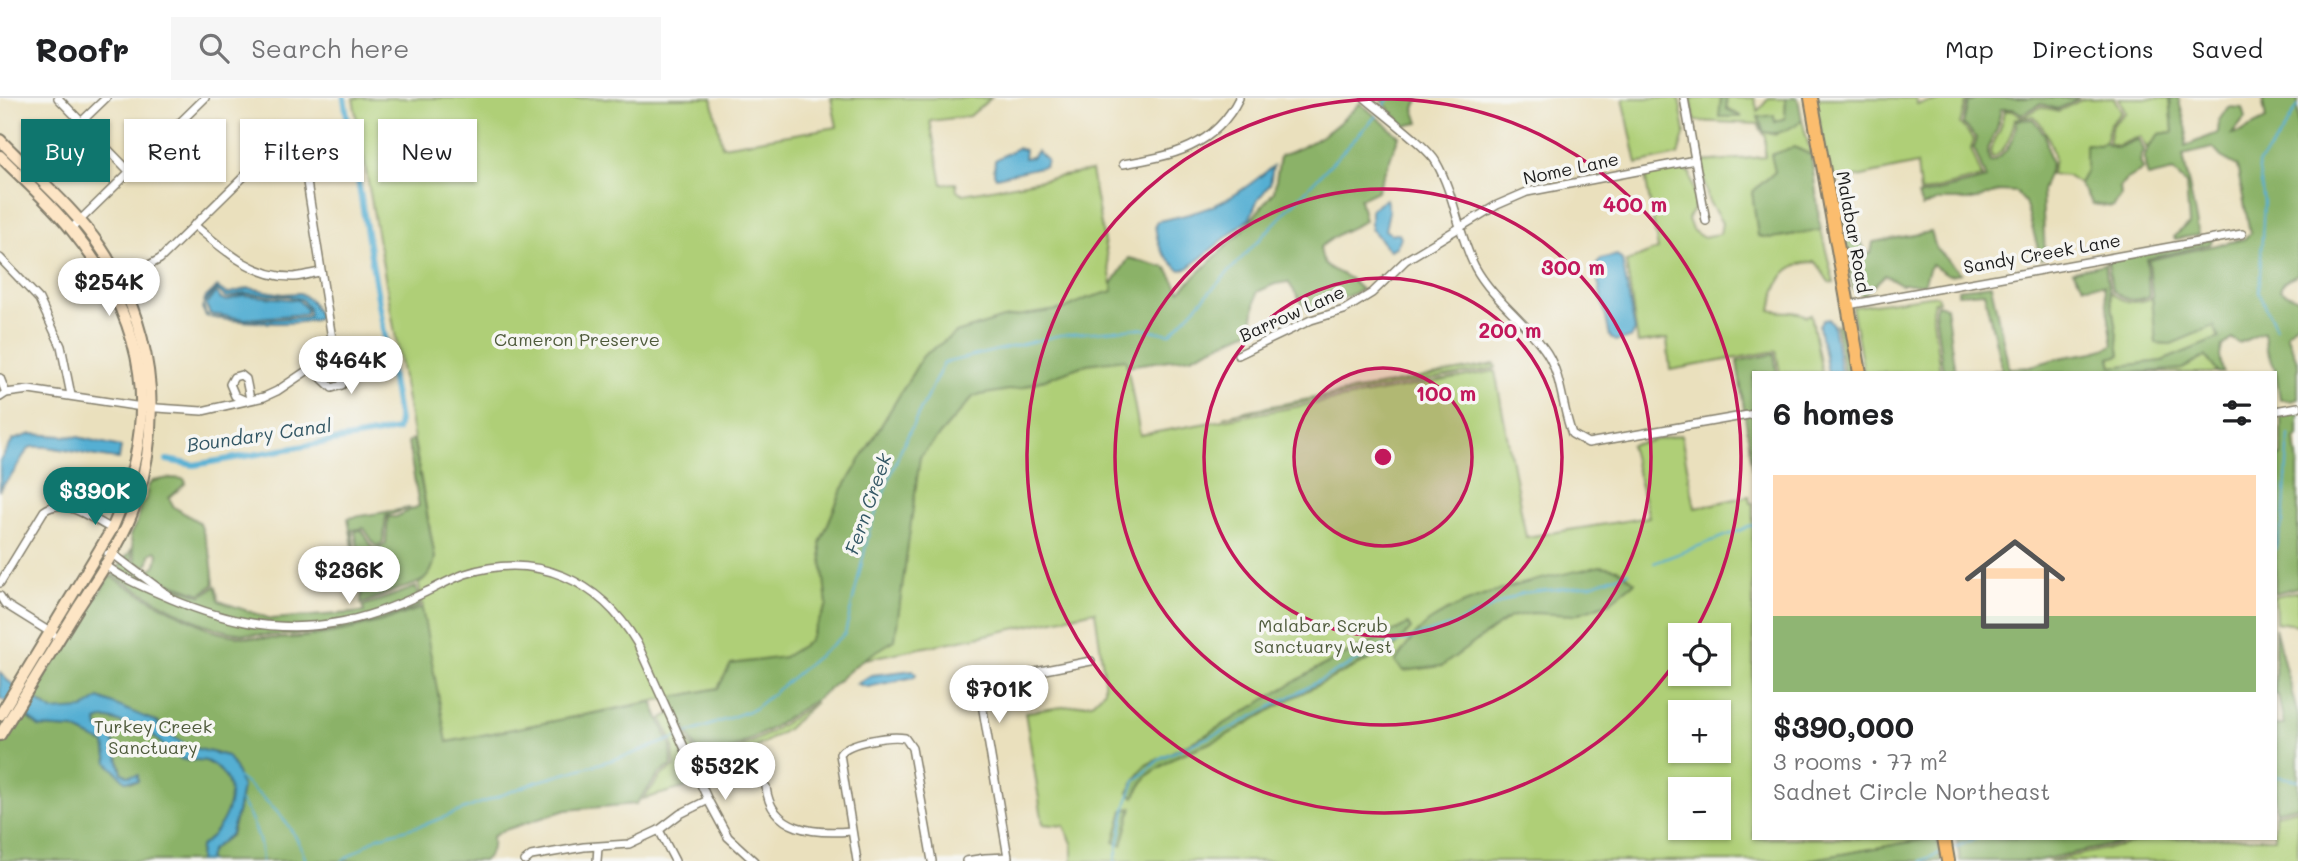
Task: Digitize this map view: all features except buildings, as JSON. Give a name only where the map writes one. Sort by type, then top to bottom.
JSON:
[{"type":"main road","name":"Malabar Road","points":[[1811,98],[1860,371]]},
{"type":"main road","points":[[1944,840],[1948,861]]},
{"type":"street","points":[[58,98],[78,119]]},
{"type":"street","points":[[84,119],[106,98]]},
{"type":"street","points":[[183,119],[205,98]]},
{"type":"street","points":[[1123,164],[1172,155],[1192,146],[1216,130],[1239,98]]},
{"type":"street","points":[[1365,98],[1435,159],[1475,266],[1486,284],[1546,352],[1556,369],[1572,434],[1588,443],[1752,414]]},
{"type":"street","points":[[1684,98],[1706,221]]},
{"type":"street","points":[[0,140],[75,225]]},
{"type":"street","points":[[116,284],[160,259],[276,145],[291,144],[303,157],[333,345],[342,374],[342,385],[332,388],[312,369]]},
{"type":"street","points":[[110,152],[124,166]]},
{"type":"street","points":[[0,156],[101,247],[145,344],[150,376],[147,408],[126,498],[55,635]]},
{"type":"street","name":"Nome Lane","points":[[1461,226],[1497,205],[1527,192],[1695,160]]},
{"type":"street","points":[[75,225],[124,176]]},
{"type":"street","points":[[194,225],[232,256],[261,272],[293,277],[321,272]]},
{"type":"street","name":"Barrow Lane","points":[[1238,355],[1311,320],[1345,310],[1372,293],[1406,260],[1461,226]]},
{"type":"street","name":"Sandy Creek Lane","points":[[1848,304],[2242,234]]},
{"type":"street","points":[[0,258],[39,299],[61,346],[71,395]]},
{"type":"street","points":[[0,378],[3,395],[29,390],[147,408],[202,411],[277,391],[312,369],[333,345]]},
{"type":"street","points":[[2277,411],[2298,407]]},
{"type":"street","points":[[0,734],[29,677],[55,635],[113,554],[139,490],[148,452],[147,408]]},
{"type":"street","points":[[0,583],[44,511],[52,505],[64,505],[112,529]]},
{"type":"street","points":[[98,553],[113,554],[161,589],[174,602]]},
{"type":"street","points":[[98,553],[105,565],[174,602],[226,619],[296,627],[336,623],[367,616],[463,575],[488,568],[538,568],[576,582],[598,594],[624,621],[637,643],[727,837],[754,861]]},
{"type":"street","points":[[0,596],[5,604],[55,635]]},
{"type":"street","points":[[966,861],[1008,857],[981,687],[989,681],[1091,662]]},
{"type":"street","points":[[0,715],[29,677]]},
{"type":"street","points":[[857,861],[841,766],[841,751],[849,745],[895,737],[905,738],[912,748],[932,861]]},
{"type":"street","points":[[766,787],[767,798],[772,807],[780,817],[797,828],[815,833],[851,831]]},
{"type":"street","points":[[525,861],[536,855],[584,847],[629,844],[659,830],[680,814],[708,800]]},
{"type":"street","points":[[659,830],[675,861]]},
{"type":"street","points":[[597,861],[598,847]]},
{"type":"green space","name":"Malabar Scrub Sanctuary West","points":[[353,98],[712,98],[722,146],[837,127],[831,98],[991,98],[970,116],[930,121],[942,184],[956,183],[957,191],[964,194],[1091,171],[1140,435],[1495,371],[1526,537],[1649,517],[1630,445],[1681,435],[1695,508],[1749,496],[1752,503],[1752,840],[1921,840],[1803,861],[1072,861],[1072,843],[1064,826],[1043,824],[1025,712],[1092,703],[1104,691],[1095,611],[447,742],[468,861],[0,861],[0,746],[110,576],[190,622],[243,637],[322,634],[375,623],[423,608],[415,562],[435,557],[364,160],[364,119],[357,119]]},
{"type":"green space","points":[[1379,98],[1420,98],[1414,108],[1419,123],[1404,126]]},
{"type":"green space","points":[[1623,98],[1679,98],[1685,132],[1678,155],[1637,164]]},
{"type":"green space","points":[[1691,98],[1721,98],[1720,117],[1740,116],[1727,108],[1726,98],[1754,98],[1758,111],[1769,98],[1786,98],[1785,118],[1775,122],[1758,117],[1764,132],[1775,135],[1802,120],[1811,155],[1794,147],[1775,172],[1752,192],[1759,236],[1772,238],[1821,230],[1834,283],[1829,282],[1816,262],[1796,266],[1783,276],[1779,283],[1771,310],[1806,316],[1811,314],[1822,371],[1780,371],[1776,351],[1670,370],[1667,339],[1638,343],[1626,262],[1658,249],[1645,175],[1683,170],[1690,173],[1696,204],[1688,219],[1692,230],[1702,237],[1720,234],[1722,223],[1708,200],[1701,162],[1765,157],[1765,137],[1758,124],[1695,121]]},
{"type":"green space","points":[[1721,98],[1726,98],[1727,109],[1742,117],[1719,117]]},
{"type":"green space","points":[[1786,98],[1798,98],[1802,120],[1784,131],[1764,132],[1758,117],[1774,115],[1775,122],[1785,118]]},
{"type":"green space","points":[[1815,98],[1916,98],[1917,104],[1972,98],[1966,102],[1960,124],[1974,139],[1971,149],[1982,177],[1920,193],[1917,164],[1830,183]]},
{"type":"green space","points":[[1977,98],[2079,98],[2058,109],[2041,104],[2022,114],[2014,109],[2001,109],[1997,129],[1987,149],[1990,162],[2001,156],[2012,139],[2017,120],[2033,119],[2045,135],[2051,165],[2042,191],[2045,257],[2041,259],[2025,202],[2016,192],[1999,191],[1977,200],[1939,200],[1922,207],[1918,196],[1986,179],[1974,148],[1977,138],[1963,124],[1968,103]]},
{"type":"green space","points":[[2114,98],[2122,112],[2110,124],[2105,142],[2099,145],[2086,144],[2086,170],[2079,184],[2067,176],[2050,174],[2054,159],[2051,143],[2034,116],[2015,119],[2005,146],[1992,158],[1990,150],[2000,130],[2004,111],[2013,111],[2022,117],[2041,107],[2059,111],[2083,99]]},
{"type":"green space","points":[[2118,98],[2170,98],[2173,132],[2159,134],[2147,149],[2140,136],[2117,146],[2108,143],[2112,125],[2126,112]]},
{"type":"green space","points":[[2170,98],[2178,98],[2187,130],[2185,146],[2218,133],[2219,120],[2228,107],[2242,108],[2245,118],[2232,134],[2266,119],[2262,98],[2298,98],[2298,274],[2283,282],[2280,290],[2298,299],[2298,322],[2286,334],[2298,362],[2298,399],[2280,399],[2277,371],[2266,349],[2264,332],[2239,343],[2233,339],[2222,346],[2220,356],[2223,371],[2217,371],[2206,356],[2182,369],[2158,371],[1994,371],[2002,369],[1984,292],[1958,294],[1958,289],[1991,285],[2009,368],[2023,367],[2095,352],[2113,345],[2104,285],[2084,286],[2073,271],[2105,264],[2120,355],[2110,358],[2112,367],[2162,361],[2219,338],[2214,326],[2171,344],[2156,343],[2149,260],[2244,239],[2250,233],[2237,166],[2221,157],[2213,148],[2183,155],[2199,235],[2175,239],[2174,236],[2189,224],[2186,184],[2173,171],[2148,177],[2145,164],[2148,150],[2159,134],[2173,132]]},
{"type":"green space","points":[[1360,103],[1399,136],[1377,191],[1360,199],[1365,221],[1340,233],[1320,247],[1326,265],[1351,279],[1362,290],[1309,313],[1288,282],[1275,284],[1257,292],[1251,330],[1191,357],[1127,366],[1125,359],[1087,364],[1021,388],[974,396],[920,457],[895,640],[862,660],[818,698],[767,731],[704,764],[669,698],[718,688],[731,664],[784,657],[808,642],[827,605],[820,543],[841,492],[923,356],[956,333],[1003,318],[1064,309],[1085,299],[1113,291],[1112,284],[1129,258],[1167,268],[1180,291],[1240,233],[1274,192],[1280,156],[1323,135]]},
{"type":"green space","points":[[2138,139],[2144,150],[2140,161],[2143,170],[2120,187],[2121,196],[2112,207],[2093,204],[2079,184],[2086,170],[2086,144],[2099,145],[2105,142],[2117,148]]},
{"type":"green space","points":[[1794,147],[1811,155],[1821,230],[1772,238],[1758,236],[1752,192],[1775,172],[1771,155]]},
{"type":"green space","points":[[1847,210],[1867,255],[1871,253],[1873,242],[1931,232],[1936,248],[1961,273],[1949,275],[1931,264],[1924,284],[1901,284],[1885,275],[1863,296],[1853,289],[1839,219]]},
{"type":"green space","points":[[2213,238],[2210,244],[2147,259],[2149,296],[2130,299],[2112,290],[2106,262]]},
{"type":"green space","points":[[2110,292],[2130,302],[2152,298],[2156,343],[2171,344],[2215,325],[2219,338],[2162,361],[2112,367],[2110,358],[2120,355]]},
{"type":"green space","points":[[1937,295],[1939,301],[1934,302],[1932,310],[1940,371],[1864,371],[1852,307]]},
{"type":"green space","points":[[1937,304],[1946,306],[1955,371],[1943,371],[1935,310]]},
{"type":"green space","points":[[1845,308],[1857,371],[1851,371],[1840,325],[1840,309]]},
{"type":"green space","points":[[1836,325],[1840,325],[1851,371],[1844,371]]},
{"type":"green space","points":[[1774,354],[1777,371],[1752,371],[1752,464],[1737,361]]},
{"type":"green space","points":[[2206,356],[2217,371],[2158,371],[2182,369]]},
{"type":"green space","points":[[1495,364],[1496,368],[1223,417],[1245,411]]},
{"type":"green space","points":[[2298,411],[2298,436],[2295,439],[2298,467],[2298,587],[2277,592],[2277,457],[2281,456],[2281,414]]},
{"type":"green space","points":[[413,439],[435,558],[433,567],[421,582],[361,604],[363,574],[355,531],[362,530],[373,548],[379,549],[386,543],[388,517],[396,517],[419,506],[408,442]]},
{"type":"green space","points":[[184,479],[186,483],[169,498],[174,507],[200,523],[211,557],[214,584],[201,594],[156,578],[148,571],[156,565],[156,551],[150,554],[149,563],[145,566],[136,563],[130,535],[137,522],[140,506],[146,499],[148,486],[153,481]]},
{"type":"green space","points":[[410,508],[386,516],[383,542],[378,546],[364,528],[352,530],[359,583],[348,518]]},
{"type":"green space","points":[[131,550],[133,564],[145,569],[149,567],[145,572],[155,580],[201,596],[216,586],[219,601],[271,619],[364,612],[363,606],[416,587],[420,606],[379,621],[342,629],[277,635],[236,633],[191,618],[113,575]]},
{"type":"green space","points":[[1601,566],[1618,569],[1635,582],[1610,602],[1574,615],[1532,613],[1510,617],[1442,666],[1404,671],[1395,662],[1420,630],[1448,610],[1513,586]]},
{"type":"green space","name":"Turkey Creek Sanctuary","points":[[110,576],[211,630],[246,637],[271,639],[348,630],[422,608],[447,742],[652,702],[671,746],[672,766],[661,772],[636,804],[566,810],[502,831],[492,837],[491,850],[483,861],[210,861],[210,851],[231,835],[242,787],[227,756],[190,747],[158,728],[159,723],[133,714],[52,711],[32,696]]},
{"type":"green space","points":[[2298,591],[2298,625],[2277,622],[2277,596]]},
{"type":"green space","points":[[1408,624],[1411,629],[1391,651],[1292,698],[1220,739],[1177,756],[1147,776],[1134,797],[1128,792],[1144,766],[1202,737],[1318,668]]},
{"type":"green space","points":[[2277,636],[2298,716],[2298,806],[2277,811],[2277,725],[2284,725],[2278,695]]},
{"type":"green space","points":[[816,702],[786,730],[690,786],[643,799],[663,774],[675,767],[673,744],[662,719],[673,712],[703,767],[768,734]]},
{"type":"green space","points":[[21,713],[39,727],[74,729],[105,744],[108,763],[130,782],[138,781],[138,776],[122,773],[115,748],[108,737],[98,730],[97,721],[110,719],[141,727],[177,756],[185,760],[208,762],[220,771],[227,781],[229,805],[218,828],[200,847],[199,861],[0,861],[0,746]]},
{"type":"green space","points":[[1132,808],[1122,845],[1114,842],[1123,810]]},
{"type":"green space","points":[[2298,809],[2298,861],[2049,861],[2149,840],[2277,840],[2277,814]]},
{"type":"green space","points":[[1921,840],[1937,840],[1941,861],[1803,861]]},
{"type":"green space","points":[[1957,840],[2136,840],[2036,861],[1960,861]]},
{"type":"water","points":[[1017,148],[1025,150],[1024,158],[1032,157],[1037,151],[1047,160],[1045,166],[996,177],[995,160]]},
{"type":"water","points":[[1273,166],[1270,184],[1257,201],[1250,218],[1188,268],[1180,270],[1165,255],[1156,233],[1155,225],[1158,221],[1220,203]]},
{"type":"water","points":[[1386,199],[1389,211],[1385,230],[1391,234],[1399,234],[1401,238],[1396,247],[1390,250],[1371,229],[1371,209]]},
{"type":"water","points":[[1617,255],[1622,260],[1635,331],[1631,338],[1616,341],[1610,337],[1595,267],[1601,259]]},
{"type":"water","points":[[217,287],[227,294],[249,288],[283,294],[300,293],[311,301],[320,317],[285,323],[253,322],[210,317],[245,321],[309,315],[308,307],[301,299],[288,296],[244,293],[226,298],[216,289],[203,305],[206,297]]},
{"type":"water","points":[[216,292],[226,301],[243,295],[298,300],[306,308],[306,314],[245,319],[210,314],[206,305]]},
{"type":"water","points":[[1829,319],[1833,325],[1841,371],[1828,371],[1819,326],[1823,320]]},
{"type":"water","points":[[31,434],[78,437],[121,447],[119,459],[31,447],[0,489],[0,461],[13,440]]},
{"type":"water","points":[[913,670],[916,674],[914,677],[868,687],[857,684],[871,675]]},
{"type":"water","points":[[0,672],[7,680],[52,711],[83,709],[99,698],[159,723],[158,728],[190,747],[227,756],[242,787],[230,835],[211,850],[208,858],[210,861],[199,861],[200,847],[218,828],[229,805],[227,781],[220,771],[205,761],[176,757],[141,727],[110,719],[97,721],[98,729],[111,732],[122,773],[128,776],[138,775],[138,781],[125,781],[108,763],[105,744],[74,729],[39,727],[20,710],[0,698]]},
{"type":"waterway","name":"Boundary Canal","points":[[167,460],[194,465],[397,430],[399,421],[344,98]]},
{"type":"waterway","name":"Fern Creek","points":[[1383,107],[1389,98]]},
{"type":"waterway","points":[[2276,328],[2259,292],[2264,202],[2258,164],[2279,138],[2298,106]]},
{"type":"waterway","name":"Fern Creek","points":[[683,735],[754,709],[845,634],[870,528],[901,449],[944,363],[1060,335],[1138,328],[1170,334],[1377,115]]},
{"type":"waterway","points":[[2277,543],[2283,522],[2289,435]]},
{"type":"waterway","points":[[1654,563],[1752,526]]},
{"type":"waterway","points":[[1115,861],[1126,805],[1135,781],[1162,757],[1233,727],[1383,647],[1456,624],[1522,593],[1591,585],[1629,572]]},
{"type":"waterway","name":"Fern Creek","points":[[342,861],[378,837],[426,824],[536,782],[629,755],[678,737]]},
{"type":"waterway","points":[[2277,776],[2298,780]]},
{"type":"waterway","name":"Fern Creek","points":[[238,777],[279,814],[295,836],[306,861]]},
{"type":"waterway","points":[[240,801],[256,830],[262,861]]},
{"type":"waterway","points":[[1953,848],[1973,840]]},
{"type":"waterway","points":[[1921,861],[1940,853]]},
{"type":"park label","name":"Cameron Preserve","points":[[577,340]]}]
